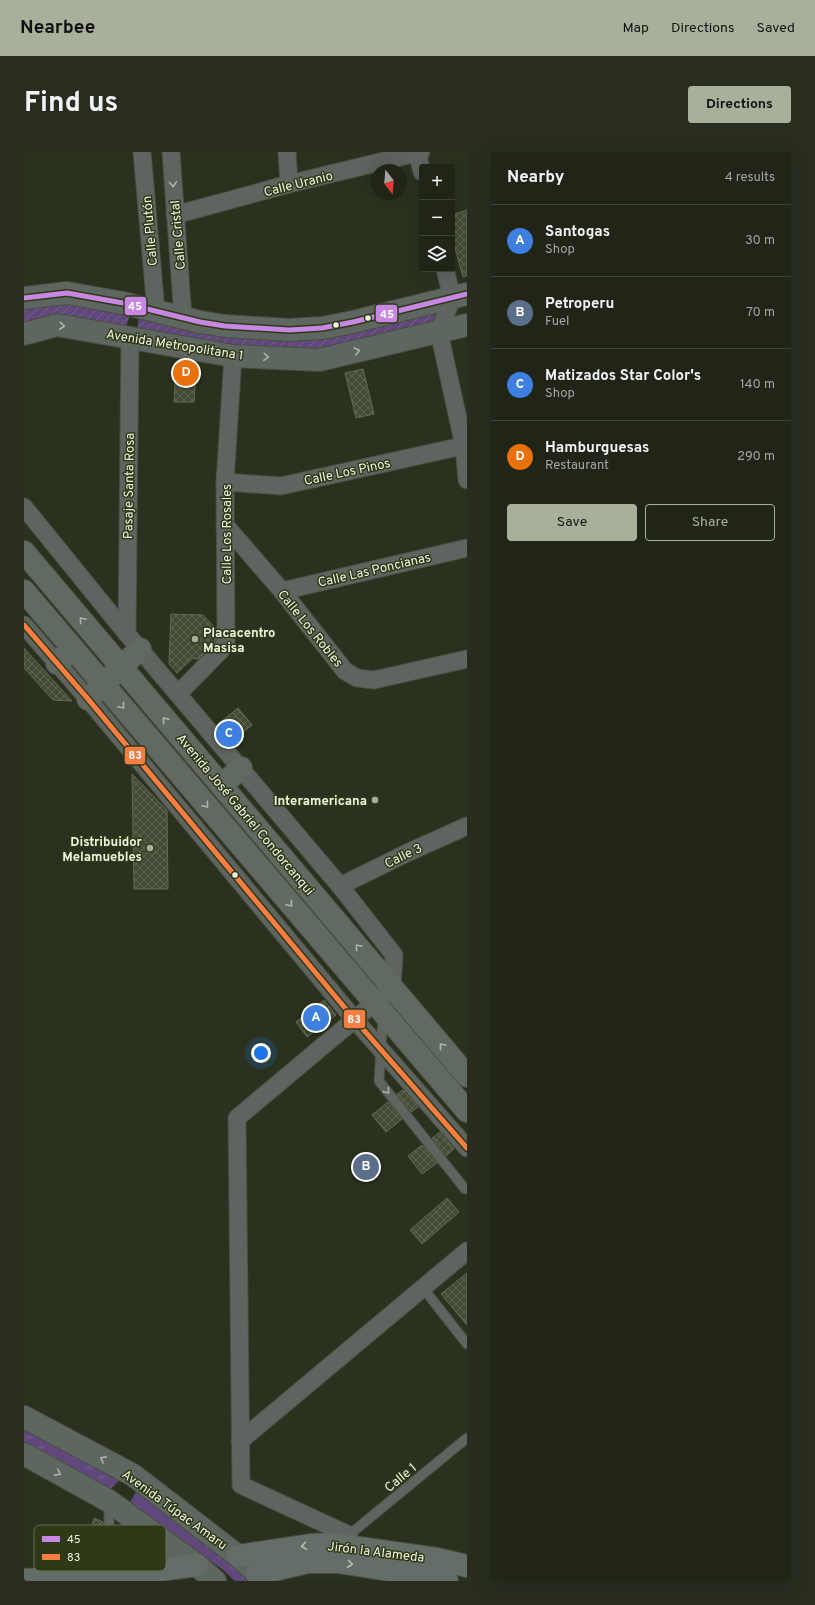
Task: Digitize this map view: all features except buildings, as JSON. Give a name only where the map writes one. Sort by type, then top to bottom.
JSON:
[{"type":"highway","name":"Avenida José Gabriel Condorcanqui","points":[[24,552],[467,1076]]},
{"type":"highway","name":"Avenida José Gabriel Condorcanqui","points":[[24,591],[73,649],[95,692],[379,1008],[467,1111]]},
{"type":"highway","points":[[95,692],[121,667],[133,641]]},
{"type":"highway","points":[[57,663],[73,649]]},
{"type":"highway","points":[[222,785],[241,768]]},
{"type":"main road","name":"Avenida Metropolitana 1","points":[[24,298],[67,293],[123,302],[183,318],[225,326],[289,330],[322,328],[353,322],[459,296]]},
{"type":"main road","name":"Avenida Metropolitana 1","points":[[24,334],[57,325],[233,356],[319,360],[467,325]]},
{"type":"main road","name":"Avenida Túpac Amaru","points":[[24,1417],[133,1475],[238,1556],[261,1578]]},
{"type":"main road","points":[[24,1454],[109,1501],[137,1525]]},
{"type":"main road","points":[[109,1501],[133,1475]]},
{"type":"main road","name":"Jirón la Alameda","points":[[238,1556],[310,1545],[349,1541],[467,1566]]},
{"type":"main road","points":[[166,1549],[197,1565],[215,1581]]},
{"type":"main road","name":"Jirón la Alameda","points":[[261,1578],[308,1562],[338,1562],[428,1576],[447,1581]]},
{"type":"main road","points":[[166,1569],[197,1565]]},
{"type":"main road","points":[[24,1580],[153,1571]]},
{"type":"street","name":"Calle Plutón","points":[[142,152],[156,311]]},
{"type":"street","name":"Calle Cristal","points":[[171,152],[183,318]]},
{"type":"street","points":[[287,152],[289,184]]},
{"type":"street","points":[[419,152],[421,164]]},
{"type":"street","name":"Calle Uranio","points":[[175,215],[289,184],[419,152]]},
{"type":"street","points":[[153,272],[180,270]]},
{"type":"street","points":[[447,272],[459,296],[439,332],[466,446],[467,480]]},
{"type":"street","name":"Pasaje Santa Rosa","points":[[130,337],[133,641]]},
{"type":"street","name":"Calle Los Rosales","points":[[178,694],[222,649],[226,641],[225,482],[233,356]]},
{"type":"street","name":"Calle Los Pinos","points":[[225,482],[281,486],[466,446]]},
{"type":"street","points":[[24,507],[133,641],[340,886],[394,955],[392,988],[379,1008],[355,1020],[236,1118],[241,1485],[349,1541]]},
{"type":"street","name":"Calle Los Robles","points":[[226,525],[282,591],[345,671],[357,678],[374,680],[467,659]]},
{"type":"street","name":"Calle Las Poncianas","points":[[282,591],[467,548]]},
{"type":"street","points":[[24,625],[57,663],[95,692],[355,1020],[467,1148]]},
{"type":"street","name":"Calle 3","points":[[340,886],[409,852],[467,826]]},
{"type":"street","points":[[240,1441],[467,1251]]},
{"type":"lane","points":[[379,1008],[381,1051],[379,1081],[465,1189],[467,1189]]},
{"type":"lane","points":[[423,1288],[467,1344]]},
{"type":"lane","name":"Calle 1","points":[[349,1541],[467,1438]]},
{"type":"lane","points":[[109,1501],[109,1525]]},
{"type":"green space","points":[[66,301],[131,311],[125,330],[24,327],[24,307]]},
{"type":"green space","points":[[438,308],[433,327],[322,351],[231,346],[137,331],[139,314],[228,333]]},
{"type":"green space","points":[[24,1425],[121,1479],[107,1492],[24,1446]]},
{"type":"green space","points":[[137,1490],[260,1581],[235,1581],[222,1569],[166,1530],[166,1525],[159,1525],[129,1504]]},
{"type":"transit line","name":"45","points":[[24,298],[67,293],[123,303],[200,322],[225,326],[289,330],[322,328],[353,322],[467,294]]},
{"type":"transit line","name":"83","points":[[24,625],[88,699],[355,1020],[467,1148]]},
{"type":"place","name":"Hamburguesas","points":[[186,373]]},
{"type":"place","name":"Placacentro Masisa","points":[[195,639]]},
{"type":"place","name":"Matizados Star Color's","points":[[229,734]]},
{"type":"place","name":"Interamericana","points":[[375,800]]},
{"type":"place","name":"Distribuidor Melamuebles","points":[[150,848]]},
{"type":"place","name":"Santogas","points":[[316,1018]]},
{"type":"place","name":"Petroperu","points":[[366,1167]]}]
